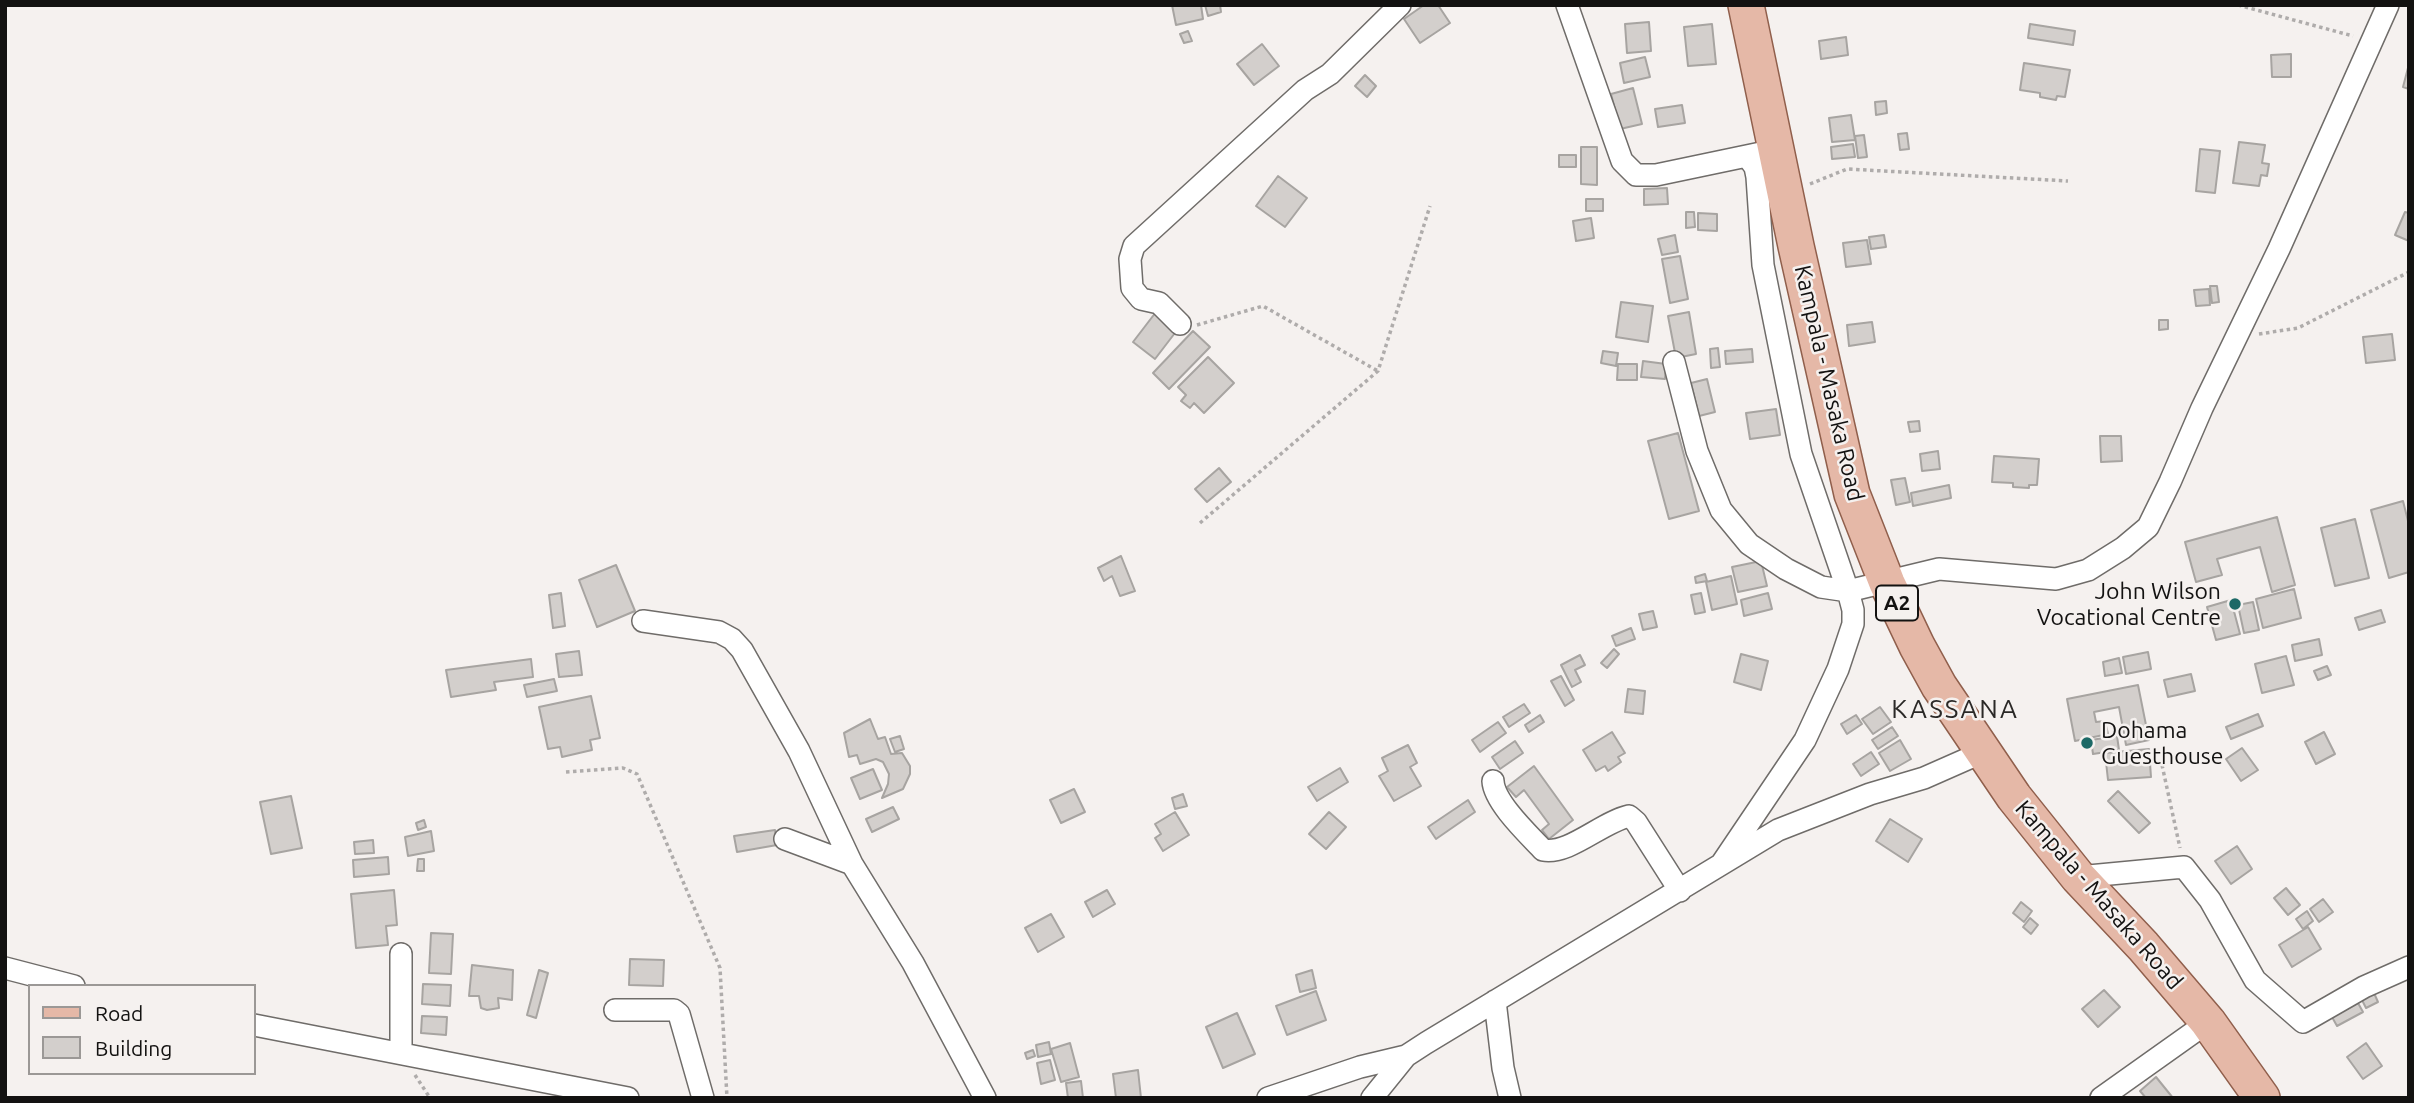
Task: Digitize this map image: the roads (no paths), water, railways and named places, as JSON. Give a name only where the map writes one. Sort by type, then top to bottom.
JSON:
[{"type":"main road","name":"Kampala - Masaka Road","points":[[1746,5],[1761,153],[1786,195],[1852,494],[1887,583],[1933,676],[2014,797],[2078,877],[2143,946],[2208,1022],[2262,1098]]},
{"type":"street","points":[[1180,324],[1158,303],[1141,299],[1132,288],[1130,259],[1134,246],[1305,90],[1330,74],[1401,5]]},
{"type":"street","points":[[1567,5],[1622,161],[1628,170],[1636,175],[1656,174],[1761,153]]},
{"type":"street","points":[[1674,362],[1697,451],[1721,510],[1749,544],[1786,569],[1821,587],[1848,592],[1939,569],[2056,579],[2088,570],[2123,548],[2148,527],[2279,249],[2388,5]]},
{"type":"street","points":[[1722,863],[1805,740],[1838,669],[1853,624],[1853,610],[1848,592],[1801,454],[1763,265],[1758,177],[1755,167],[1761,153]]},
{"type":"street","points":[[643,621],[719,632],[732,639],[742,650],[799,751],[852,864],[913,963],[985,1098]]},
{"type":"street","points":[[1268,1098],[1360,1067],[1406,1056],[1778,831],[1870,794],[1924,778],[1983,752]]},
{"type":"street","points":[[1493,782],[1500,800],[1542,850],[1551,852],[1619,818],[1629,816],[1636,822],[1680,891]]},
{"type":"street","points":[[785,839],[852,864]]},
{"type":"street","points":[[2078,877],[2185,867],[2210,900],[2255,980],[2303,1022],[2364,987],[2409,967]]},
{"type":"street","points":[[401,954],[401,1053]]},
{"type":"street","points":[[5,968],[66,984]]},
{"type":"street","points":[[1495,1001],[1503,1068],[1510,1098]]},
{"type":"street","points":[[615,1010],[674,1010],[679,1014],[703,1098]]},
{"type":"street","points":[[2101,1098],[2208,1022]]},
{"type":"street","points":[[256,1025],[628,1098]]},
{"type":"street","points":[[1372,1098],[1406,1056]]},
{"type":"place","name":"John Wilson Vocational Centre","points":[[2235,604]]},
{"type":"place","name":"Dohama Guesthouse","points":[[2087,743]]},
{"type":"district","name":"KASSANA","points":[[1955,709]]}]
